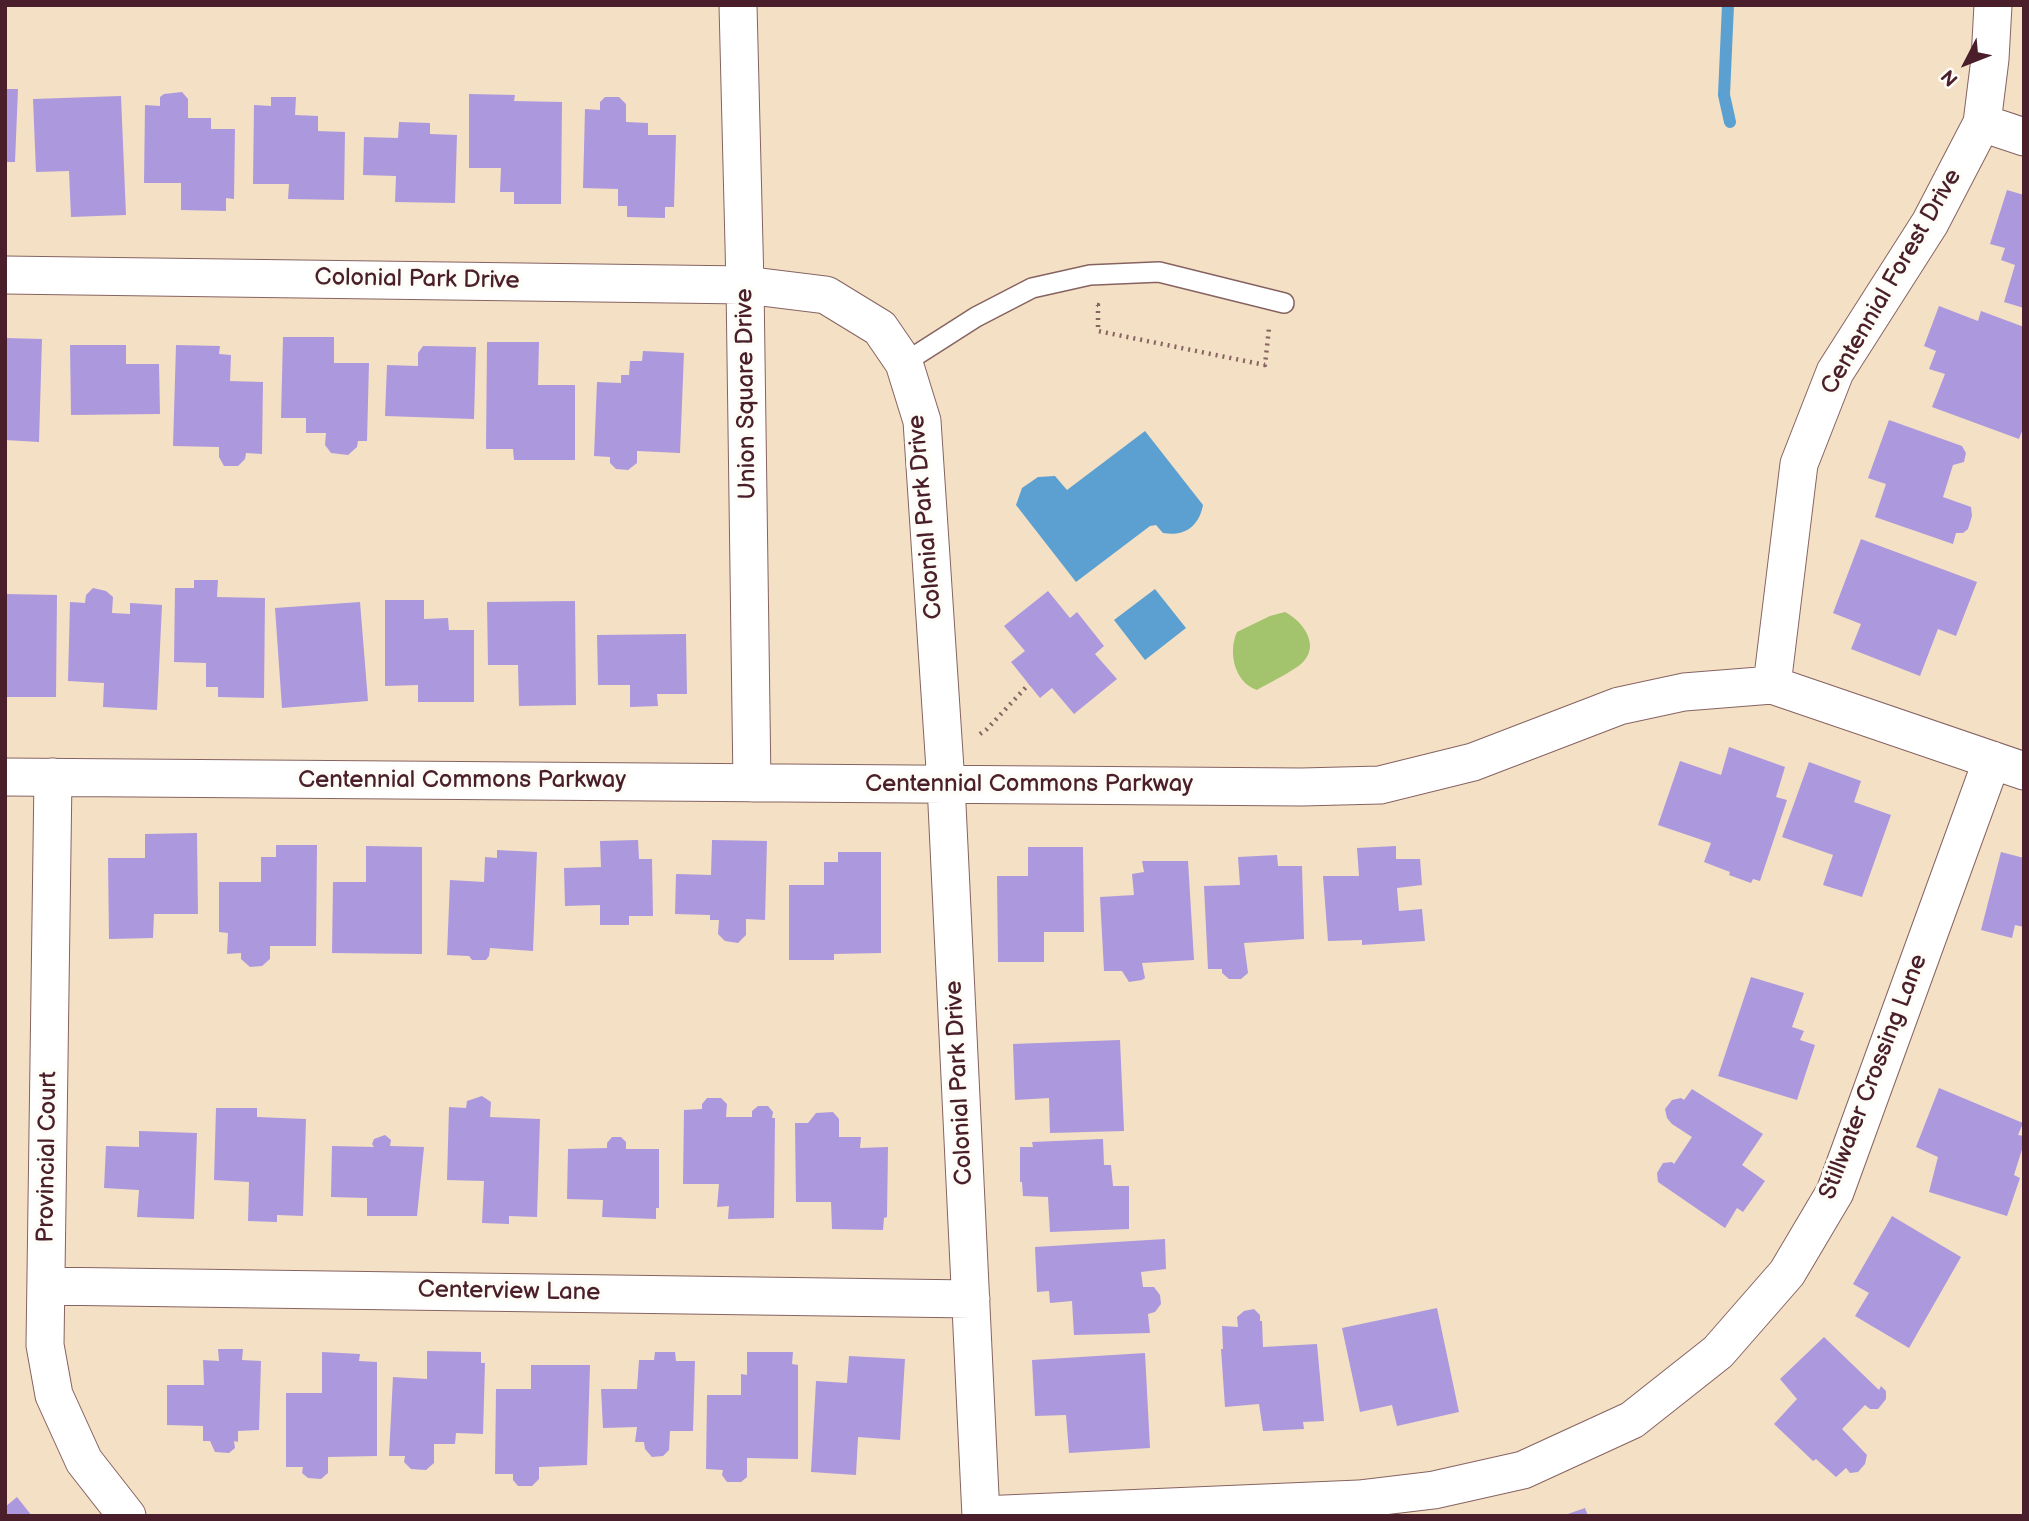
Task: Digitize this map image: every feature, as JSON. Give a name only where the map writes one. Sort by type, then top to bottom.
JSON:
[{"type":"street","name":"Union Square Drive","points":[[738,5],[752,783]]},
{"type":"street","name":"Centennial Forest Drive","points":[[1772,685],[1799,464],[1835,372],[1930,223],[1982,123],[1993,5]]},
{"type":"street","points":[[1982,123],[2024,137]]},
{"type":"street","name":"Colonial Park Drive","points":[[5,275],[745,285],[826,295],[880,328],[904,363],[922,421],[946,785],[981,1516]]},
{"type":"street","name":"Centennial Commons Parkway","points":[[5,777],[1288,787],[1380,785],[1473,762],[1619,706],[1684,692],[1772,685],[2008,765]]},
{"type":"street","name":"Stillwater Crossing Lane","points":[[981,1516],[1359,1499],[1434,1490],[1522,1470],[1632,1420],[1718,1352],[1787,1273],[1835,1192],[2008,765]]},
{"type":"street","name":"Provincial Court","points":[[54,777],[45,1345],[54,1395],[84,1461],[127,1516]]},
{"type":"street","name":"Centerview Lane","points":[[46,1286],[971,1299]]},
{"type":"lane","points":[[904,363],[976,317],[1032,288],[1090,275],[1159,272],[1284,303]]},
{"type":"path","points":[[1088,306],[1098,305],[1098,331],[1265,365],[1269,326]]},
{"type":"path","points":[[976,736],[987,729],[1029,684]]},
{"type":"green space","points":[[1285,612],[1302,626],[1306,633],[1310,647],[1308,654],[1296,668],[1257,690],[1249,686],[1238,673],[1233,657],[1234,640],[1237,632]]},
{"type":"water","points":[[1145,431],[1203,505],[1198,519],[1190,528],[1178,533],[1163,533],[1156,525],[1150,526],[1076,582],[1016,505],[1022,488],[1038,477],[1055,476],[1067,490]]},
{"type":"water","points":[[1155,589],[1186,628],[1145,660],[1114,620]]},
{"type":"building","points":[[5,89],[18,89],[15,162],[5,162]]},
{"type":"building","points":[[182,92],[188,99],[188,118],[211,118],[211,129],[235,129],[234,199],[226,198],[226,211],[181,210],[181,183],[144,183],[145,105],[160,106],[160,97],[164,94]]},
{"type":"building","points":[[469,94],[515,95],[514,101],[562,102],[561,204],[514,204],[514,192],[500,192],[501,168],[469,168]]},
{"type":"building","points":[[121,96],[126,215],[71,217],[69,171],[36,172],[33,99]]},
{"type":"building","points":[[271,97],[296,97],[295,115],[318,116],[318,131],[345,132],[344,200],[288,199],[289,184],[253,184],[254,105],[271,106]]},
{"type":"building","points":[[605,97],[619,97],[626,104],[626,122],[648,123],[648,135],[676,135],[674,207],[665,207],[665,218],[627,217],[627,206],[618,206],[618,189],[583,188],[585,109],[600,110],[600,102]]},
{"type":"building","points":[[399,122],[430,123],[430,134],[457,135],[455,203],[395,202],[396,176],[363,175],[364,137],[398,138]]},
{"type":"building","points":[[2007,190],[2024,195],[2024,308],[2004,302],[2015,265],[2001,260],[2005,248],[1990,244]]},
{"type":"building","points":[[1939,306],[1978,321],[1981,311],[2024,327],[2024,426],[2019,439],[1932,407],[1945,374],[1929,369],[1936,351],[1924,346]]},
{"type":"building","points":[[283,337],[334,337],[334,363],[369,363],[367,441],[358,441],[357,447],[348,455],[331,453],[325,445],[326,433],[306,433],[306,418],[281,418]]},
{"type":"building","points":[[5,338],[42,339],[39,442],[5,440]]},
{"type":"building","points":[[487,342],[539,342],[538,385],[575,385],[575,460],[514,460],[513,449],[486,449]]},
{"type":"building","points":[[70,345],[126,345],[126,364],[159,364],[160,414],[71,415]]},
{"type":"building","points":[[176,345],[220,346],[219,354],[231,355],[230,381],[263,382],[262,454],[246,453],[245,459],[238,466],[224,466],[219,457],[219,447],[173,446]]},
{"type":"building","points":[[423,346],[476,347],[474,419],[385,416],[387,365],[418,366],[418,353]]},
{"type":"building","points":[[643,351],[684,353],[680,453],[637,451],[637,463],[628,470],[616,469],[610,463],[610,457],[594,456],[597,382],[621,383],[621,375],[629,375],[630,361],[642,361]]},
{"type":"building","points":[[1889,420],[1962,446],[1966,453],[1964,462],[1953,465],[1943,497],[1971,507],[1972,516],[1968,529],[1963,533],[1956,533],[1953,544],[1875,517],[1886,484],[1868,478]]},
{"type":"building","points":[[1861,539],[1977,582],[1956,636],[1938,629],[1920,676],[1851,649],[1861,624],[1833,613]]},
{"type":"building","points":[[194,580],[218,580],[217,597],[265,598],[264,698],[218,697],[218,687],[206,687],[206,663],[174,662],[175,588],[194,588]]},
{"type":"building","points":[[93,588],[106,591],[113,597],[112,613],[130,614],[130,603],[162,605],[157,710],[103,707],[104,683],[68,681],[70,602],[85,603],[86,595]]},
{"type":"building","points":[[1048,591],[1070,618],[1077,612],[1104,646],[1095,654],[1117,679],[1074,714],[1052,688],[1040,698],[1011,662],[1025,651],[1004,626]]},
{"type":"building","points":[[5,594],[57,595],[56,697],[7,697]]},
{"type":"building","points":[[385,600],[424,600],[424,619],[448,618],[449,630],[474,630],[474,702],[418,702],[418,685],[385,686]]},
{"type":"building","points":[[575,601],[576,705],[519,706],[518,665],[488,665],[487,602]]},
{"type":"building","points":[[360,602],[368,701],[282,708],[275,608]]},
{"type":"building","points":[[686,634],[687,694],[657,694],[658,706],[630,707],[630,685],[598,685],[597,635]]},
{"type":"building","points":[[1729,747],[1785,767],[1776,797],[1787,800],[1760,881],[1753,879],[1751,883],[1704,862],[1711,843],[1658,825],[1680,761],[1721,775]]},
{"type":"building","points":[[1809,762],[1861,781],[1854,802],[1891,815],[1862,897],[1823,885],[1833,855],[1782,837]]},
{"type":"building","points":[[197,833],[198,914],[154,914],[153,938],[109,939],[108,858],[145,858],[145,834]]},
{"type":"building","points":[[638,840],[639,859],[652,859],[653,916],[629,916],[629,925],[600,925],[600,905],[565,906],[564,868],[601,867],[600,841]]},
{"type":"building","points":[[712,840],[767,841],[765,920],[746,919],[746,935],[738,943],[725,941],[718,934],[719,920],[710,920],[710,915],[675,914],[676,874],[711,875]]},
{"type":"building","points":[[276,845],[317,845],[316,946],[270,946],[270,959],[262,966],[250,967],[241,959],[241,953],[227,954],[228,933],[219,932],[219,882],[261,882],[261,857],[276,857]]},
{"type":"building","points":[[366,846],[422,847],[422,954],[332,953],[333,882],[366,882]]},
{"type":"building","points":[[1396,846],[1396,859],[1420,859],[1422,885],[1397,888],[1399,911],[1422,909],[1425,941],[1362,945],[1362,940],[1328,941],[1323,876],[1359,876],[1357,848]]},
{"type":"building","points":[[1028,847],[1083,847],[1084,932],[1044,932],[1044,962],[998,962],[997,876],[1028,876]]},
{"type":"building","points":[[497,850],[537,852],[533,951],[490,948],[486,960],[447,955],[450,880],[484,882],[485,857],[497,858]]},
{"type":"building","points":[[838,852],[881,852],[881,953],[834,954],[834,960],[789,960],[789,885],[824,885],[824,862],[838,862]]},
{"type":"building","points":[[2001,852],[2024,858],[2024,927],[2015,925],[2012,938],[1981,930]]},
{"type":"building","points":[[1277,855],[1278,866],[1302,866],[1304,939],[1244,943],[1248,973],[1241,979],[1229,979],[1222,973],[1222,969],[1208,969],[1204,886],[1240,885],[1238,857]]},
{"type":"building","points":[[1142,861],[1188,861],[1194,960],[1142,963],[1145,978],[1129,982],[1122,971],[1104,971],[1100,897],[1134,895],[1132,874],[1144,872]]},
{"type":"building","points":[[1751,977],[1804,993],[1792,1027],[1804,1031],[1800,1040],[1815,1045],[1797,1100],[1718,1076]]},
{"type":"building","points":[[1120,1040],[1124,1131],[1050,1133],[1049,1098],[1015,1100],[1013,1044]]},
{"type":"building","points":[[1939,1088],[2023,1123],[2018,1135],[2024,1136],[2024,1143],[2014,1175],[2020,1178],[2007,1216],[1929,1192],[1938,1157],[1916,1147]]},
{"type":"building","points":[[1692,1089],[1763,1134],[1742,1165],[1765,1181],[1743,1212],[1737,1208],[1725,1228],[1658,1182],[1657,1173],[1663,1163],[1674,1164],[1692,1137],[1672,1124],[1665,1109],[1672,1100],[1684,1100]]},
{"type":"building","points":[[482,1096],[491,1102],[490,1117],[540,1119],[537,1217],[509,1216],[509,1224],[482,1223],[484,1181],[447,1180],[449,1107],[466,1108],[467,1101]]},
{"type":"building","points":[[707,1098],[721,1098],[727,1104],[726,1117],[752,1117],[752,1111],[758,1106],[768,1106],[773,1112],[774,1218],[728,1219],[729,1206],[717,1207],[719,1184],[683,1184],[684,1110],[702,1109]]},
{"type":"building","points":[[216,1108],[257,1108],[257,1117],[306,1119],[303,1216],[277,1215],[277,1222],[248,1221],[249,1182],[214,1180]]},
{"type":"building","points":[[833,1112],[839,1119],[839,1137],[861,1137],[860,1148],[888,1147],[887,1217],[884,1218],[883,1230],[832,1229],[831,1202],[796,1202],[795,1123],[808,1123],[816,1113]]},
{"type":"building","points":[[139,1131],[197,1133],[194,1219],[137,1217],[139,1190],[104,1188],[106,1146],[139,1147]]},
{"type":"building","points":[[385,1135],[391,1140],[390,1146],[424,1147],[417,1216],[367,1216],[367,1198],[331,1197],[332,1146],[374,1147],[374,1139]]},
{"type":"building","points":[[612,1137],[621,1137],[626,1142],[626,1149],[659,1149],[659,1208],[656,1208],[656,1219],[602,1217],[603,1200],[567,1199],[568,1149],[607,1148]]},
{"type":"building","points":[[1103,1139],[1104,1165],[1111,1165],[1113,1186],[1129,1186],[1129,1229],[1050,1232],[1048,1197],[1023,1196],[1020,1182],[1020,1147],[1033,1147],[1032,1142]]},
{"type":"building","points":[[1892,1216],[1961,1257],[1909,1348],[1855,1316],[1869,1293],[1853,1284]]},
{"type":"building","points":[[1165,1239],[1166,1269],[1141,1272],[1143,1287],[1154,1287],[1160,1295],[1161,1304],[1155,1312],[1148,1314],[1150,1333],[1074,1335],[1072,1301],[1050,1303],[1049,1291],[1037,1292],[1035,1247]]},
{"type":"building","points":[[1437,1308],[1459,1412],[1397,1426],[1392,1405],[1360,1412],[1342,1328]]},
{"type":"building","points":[[1254,1309],[1262,1321],[1263,1347],[1317,1344],[1324,1421],[1303,1422],[1304,1429],[1263,1431],[1259,1404],[1225,1407],[1222,1326],[1238,1327],[1237,1317],[1244,1311]]},
{"type":"building","points":[[1824,1337],[1879,1390],[1881,1386],[1886,1391],[1886,1399],[1878,1409],[1870,1409],[1865,1405],[1842,1429],[1867,1455],[1865,1464],[1858,1472],[1850,1473],[1846,1468],[1836,1477],[1816,1459],[1813,1461],[1774,1424],[1797,1399],[1780,1379]]},
{"type":"building","points":[[218,1349],[243,1349],[242,1360],[261,1361],[259,1430],[238,1431],[238,1442],[234,1441],[235,1448],[229,1453],[215,1452],[210,1441],[203,1441],[203,1426],[167,1425],[167,1385],[204,1385],[203,1360],[219,1361]]},
{"type":"building","points":[[427,1351],[481,1352],[481,1363],[485,1363],[483,1434],[456,1433],[455,1444],[434,1444],[434,1463],[426,1470],[411,1469],[404,1462],[405,1456],[389,1456],[393,1377],[427,1379]]},
{"type":"building","points":[[322,1352],[360,1354],[359,1361],[377,1362],[377,1456],[328,1457],[328,1473],[321,1479],[308,1478],[302,1473],[303,1467],[286,1467],[286,1393],[322,1393]]},
{"type":"building","points":[[655,1352],[675,1352],[676,1361],[695,1361],[693,1431],[670,1431],[669,1450],[663,1456],[652,1457],[645,1449],[644,1442],[635,1442],[637,1427],[603,1428],[601,1389],[637,1389],[639,1360],[654,1360]]},
{"type":"building","points":[[747,1352],[793,1352],[792,1364],[798,1365],[798,1459],[747,1458],[747,1477],[741,1482],[727,1482],[722,1475],[723,1470],[706,1469],[707,1395],[741,1395],[741,1374],[747,1375]]},
{"type":"building","points":[[1145,1353],[1150,1448],[1069,1453],[1066,1415],[1035,1416],[1032,1360]]},
{"type":"building","points":[[849,1356],[905,1359],[900,1440],[858,1437],[856,1475],[811,1472],[816,1381],[847,1383]]},
{"type":"building","points":[[531,1365],[590,1365],[587,1465],[539,1467],[539,1479],[532,1486],[518,1486],[513,1480],[513,1474],[495,1474],[496,1389],[531,1389]]},
{"type":"building","points":[[17,1497],[32,1516],[5,1516],[5,1507]]},
{"type":"building","points":[[1585,1508],[1588,1516],[1565,1516],[1565,1515]]},
{"type":"waterway","points":[[1728,5],[1724,95],[1730,122]]}]
